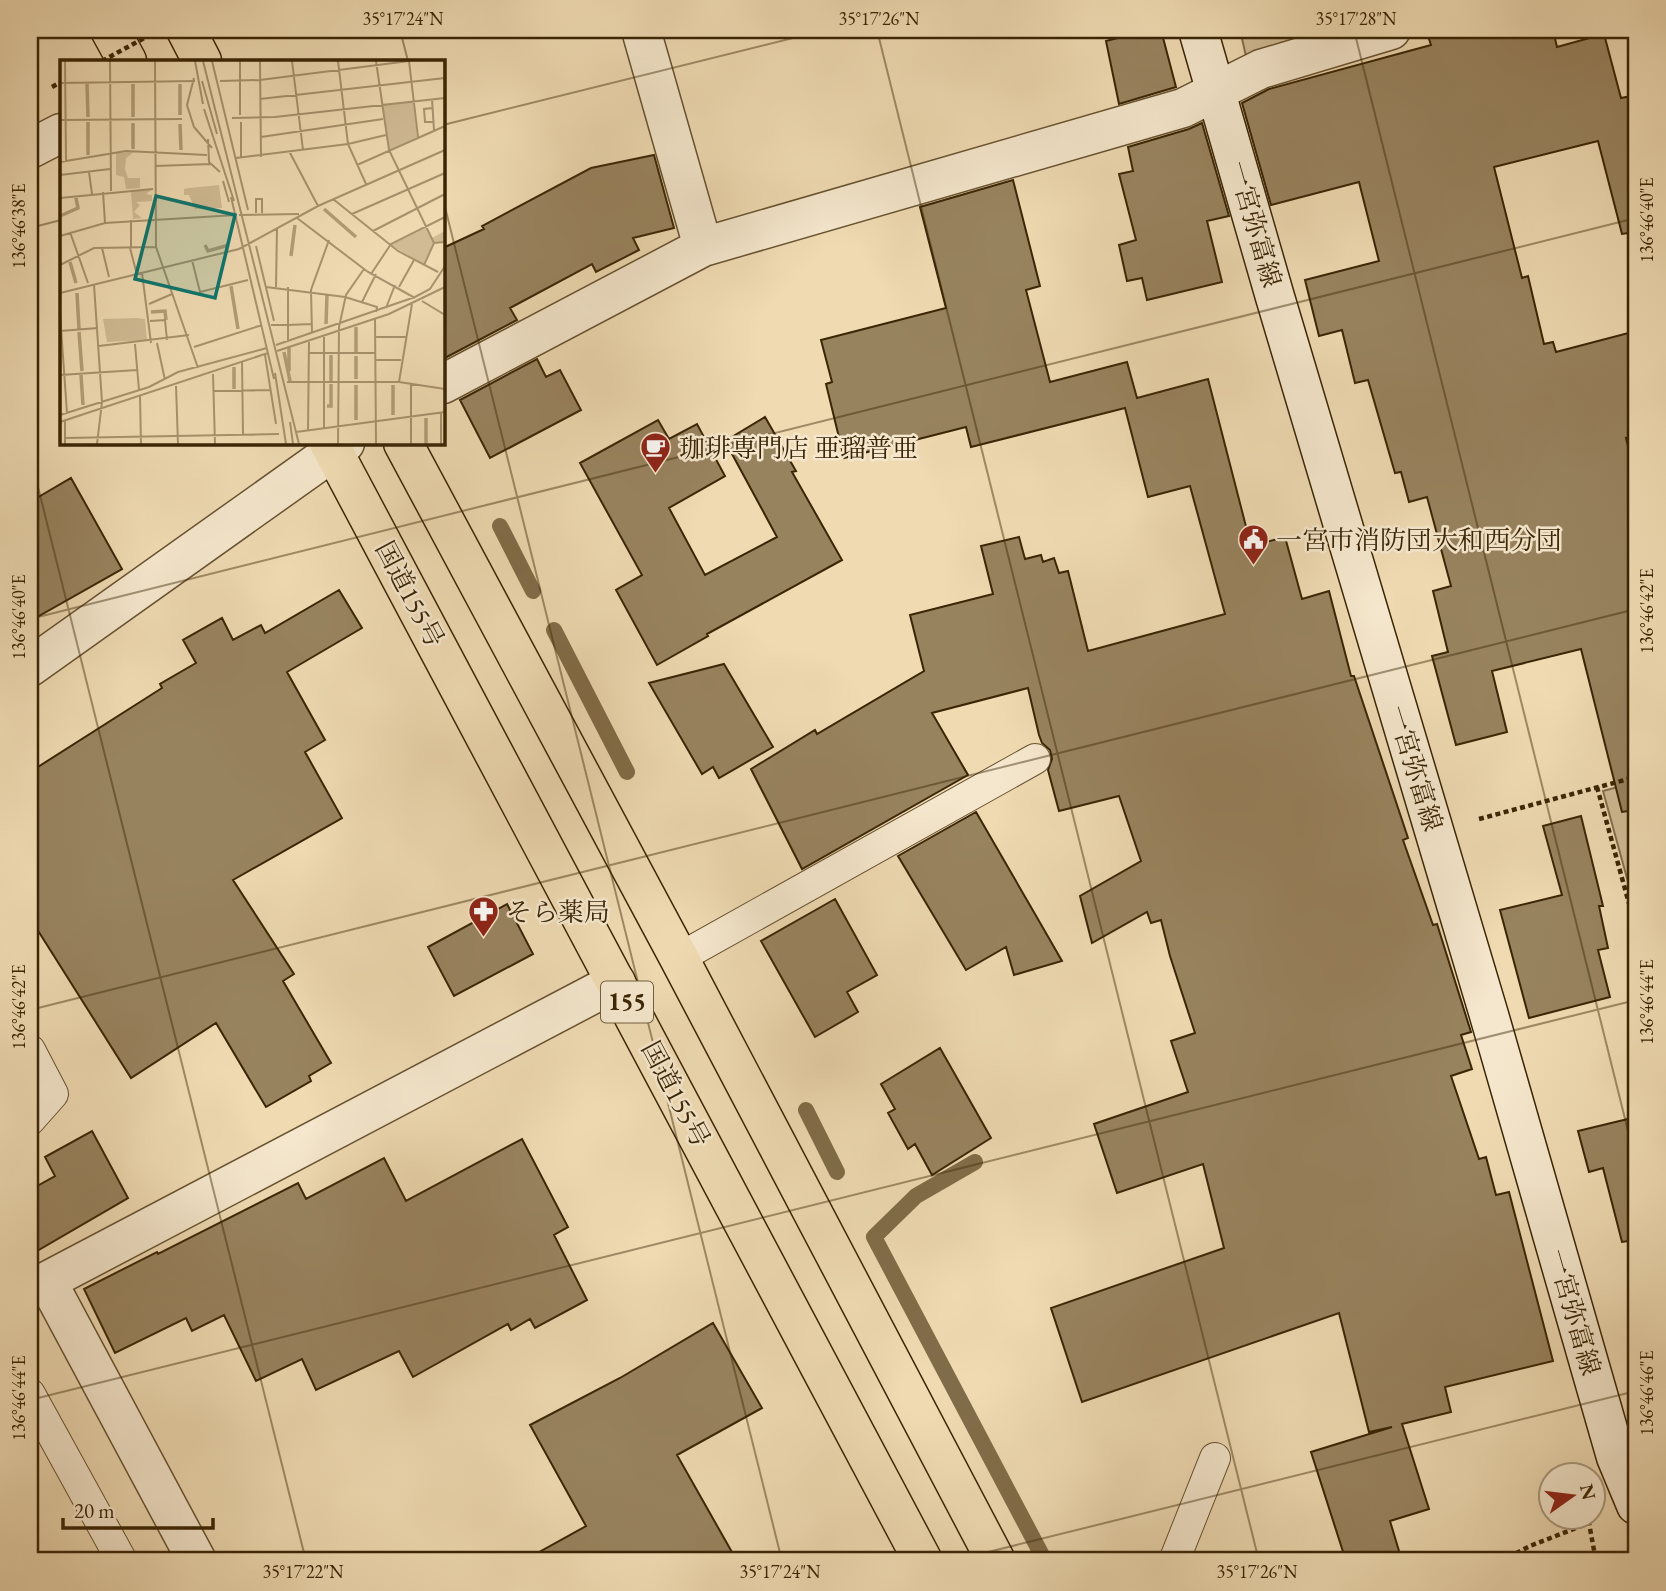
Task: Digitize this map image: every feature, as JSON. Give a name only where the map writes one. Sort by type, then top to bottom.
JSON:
[{"type":"highway","points":[[110,30],[126,60]]},
{"type":"highway","points":[[186,30],[201,60]]},
{"type":"highway","name":"155","points":[[404,444],[679,958],[996,1561]]},
{"type":"highway","name":"国道155号","points":[[336,446],[923,1561]]},
{"type":"street","points":[[641,30],[704,247]]},
{"type":"street","name":"一宮弥富線","points":[[1198,30],[1489,1015],[1616,1457],[1636,1505]]},
{"type":"street","points":[[444,383],[704,247],[1183,108],[1261,69],[1391,30]]},
{"type":"street","points":[[30,149],[60,134]]},
{"type":"street","points":[[30,667],[336,446]]},
{"type":"street","points":[[197,1561],[47,1281],[616,982]]},
{"type":"lane","points":[[679,958],[1035,759]]},
{"type":"lane","points":[[30,1049],[53,1094],[30,1119]]},
{"type":"lane","points":[[34,1414],[122,1561]]},
{"type":"lane","points":[[1174,1561],[1215,1458]]},
{"type":"path","points":[[104,60],[159,30]]},
{"type":"path","points":[[1434,831],[1636,777]]},
{"type":"path","points":[[1597,787],[1636,929]]},
{"type":"path","points":[[1501,1561],[1530,1546],[1589,1523],[1596,1561]]},
{"type":"shaded area","points":[[1240,30],[1307,30],[1309,46],[1248,65]]},
{"type":"shaded area","points":[[1636,782],[1636,911],[1603,791]]},
{"type":"building","points":[[1149,30],[1161,30],[1176,87],[1119,104],[1106,41]]},
{"type":"building","points":[[1451,30],[1553,30],[1557,47],[1604,34],[1621,98],[1636,95],[1636,232],[1622,234],[1598,141],[1494,167],[1522,278],[1528,276],[1544,344],[1553,342],[1556,352],[1636,331],[1636,437],[1626,438],[1636,478],[1636,810],[1622,812],[1581,649],[1492,671],[1507,732],[1456,745],[1432,656],[1448,652],[1433,591],[1451,586],[1427,497],[1409,502],[1401,472],[1395,473],[1368,380],[1355,383],[1342,330],[1319,336],[1305,280],[1379,261],[1359,182],[1271,205],[1242,103],[1269,89],[1431,45],[1428,36]]},
{"type":"building","points":[[1202,123],[1229,216],[1207,221],[1222,282],[1147,300],[1142,278],[1127,281],[1119,245],[1136,240],[1119,174],[1133,171],[1128,147]]},
{"type":"building","points":[[654,155],[674,228],[633,238],[639,250],[596,272],[592,264],[510,308],[517,320],[444,358],[444,248],[484,229],[482,226],[591,168]]},
{"type":"building","points":[[1013,180],[1040,286],[1026,290],[1050,382],[1127,362],[1137,398],[1208,379],[1251,546],[1285,537],[1302,599],[1329,591],[1351,676],[1354,676],[1408,838],[1403,840],[1433,925],[1437,924],[1471,1032],[1461,1035],[1472,1069],[1451,1076],[1479,1159],[1486,1157],[1496,1195],[1509,1192],[1553,1361],[1445,1387],[1451,1412],[1402,1424],[1429,1509],[1390,1521],[1402,1561],[1346,1561],[1311,1452],[1392,1427],[1369,1432],[1339,1313],[1082,1402],[1051,1308],[1224,1248],[1203,1164],[1117,1193],[1094,1124],[1188,1092],[1171,1041],[1195,1033],[1161,920],[1151,923],[1147,912],[1092,943],[1080,896],[1141,861],[1119,796],[1059,811],[1048,770],[1052,759],[1050,750],[1042,743],[1039,735],[1028,688],[932,713],[968,775],[802,869],[751,769],[815,730],[817,734],[924,671],[910,615],[993,594],[981,546],[1019,537],[1025,559],[1041,555],[1043,562],[1054,558],[1059,573],[1068,571],[1088,651],[1225,614],[1190,486],[1148,497],[1125,408],[971,447],[966,427],[844,458],[826,384],[832,382],[821,340],[946,308],[920,207]]},
{"type":"building","points":[[537,359],[546,377],[560,370],[581,410],[490,458],[460,400]]},
{"type":"building","points":[[765,417],[796,471],[792,472],[842,560],[707,634],[708,636],[657,665],[616,590],[642,575],[580,463],[658,420],[669,439],[697,424],[725,476],[669,508],[705,575],[777,537],[725,441]]},
{"type":"building","points":[[71,478],[122,569],[30,621],[30,502]]},
{"type":"building","points":[[339,590],[362,628],[287,672],[325,740],[305,752],[342,818],[233,880],[294,974],[283,981],[331,1063],[309,1076],[311,1081],[266,1107],[216,1023],[131,1078],[30,918],[30,772],[162,688],[160,684],[196,663],[183,640],[222,618],[233,640],[261,625],[265,633]]},
{"type":"building","points":[[724,664],[773,747],[719,778],[713,767],[702,774],[649,683]]},
{"type":"building","points":[[976,812],[1062,961],[1014,975],[1006,947],[966,970],[898,856]]},
{"type":"building","points":[[1581,816],[1603,906],[1599,906],[1608,948],[1598,950],[1610,997],[1529,1018],[1500,910],[1562,895],[1543,826]]},
{"type":"building","points":[[835,899],[877,975],[847,992],[858,1012],[815,1037],[761,941]]},
{"type":"building","points":[[507,904],[533,954],[454,996],[428,947]]},
{"type":"building","points":[[940,1048],[991,1138],[932,1175],[915,1144],[908,1149],[888,1113],[895,1109],[881,1084]]},
{"type":"building","points":[[1636,1117],[1636,1240],[1622,1242],[1603,1168],[1589,1172],[1578,1131]]},
{"type":"building","points":[[92,1131],[128,1198],[30,1255],[30,1190],[55,1176],[45,1157]]},
{"type":"building","points":[[522,1139],[568,1227],[554,1235],[587,1300],[535,1328],[530,1319],[511,1330],[508,1324],[413,1377],[399,1351],[316,1390],[302,1359],[256,1381],[224,1315],[192,1331],[186,1318],[115,1353],[84,1289],[298,1183],[306,1199],[384,1158],[406,1201]]},
{"type":"building","points":[[713,1323],[762,1408],[677,1455],[737,1561],[523,1561],[586,1526],[530,1425],[620,1378]]},
{"type":"waterway","points":[[500,526],[533,591]]},
{"type":"waterway","points":[[554,630],[627,772]]},
{"type":"waterway","points":[[806,1110],[837,1172]]},
{"type":"waterway","points":[[975,1162],[916,1196],[874,1237],[1045,1561]]},
{"type":"place","name":"珈琲専門店 亜瑠普亜","points":[[656,475]]},
{"type":"place","name":"一宮市消防団大和西分団","points":[[1253,567]]},
{"type":"place","name":"そら薬局","points":[[483,939]]}]
